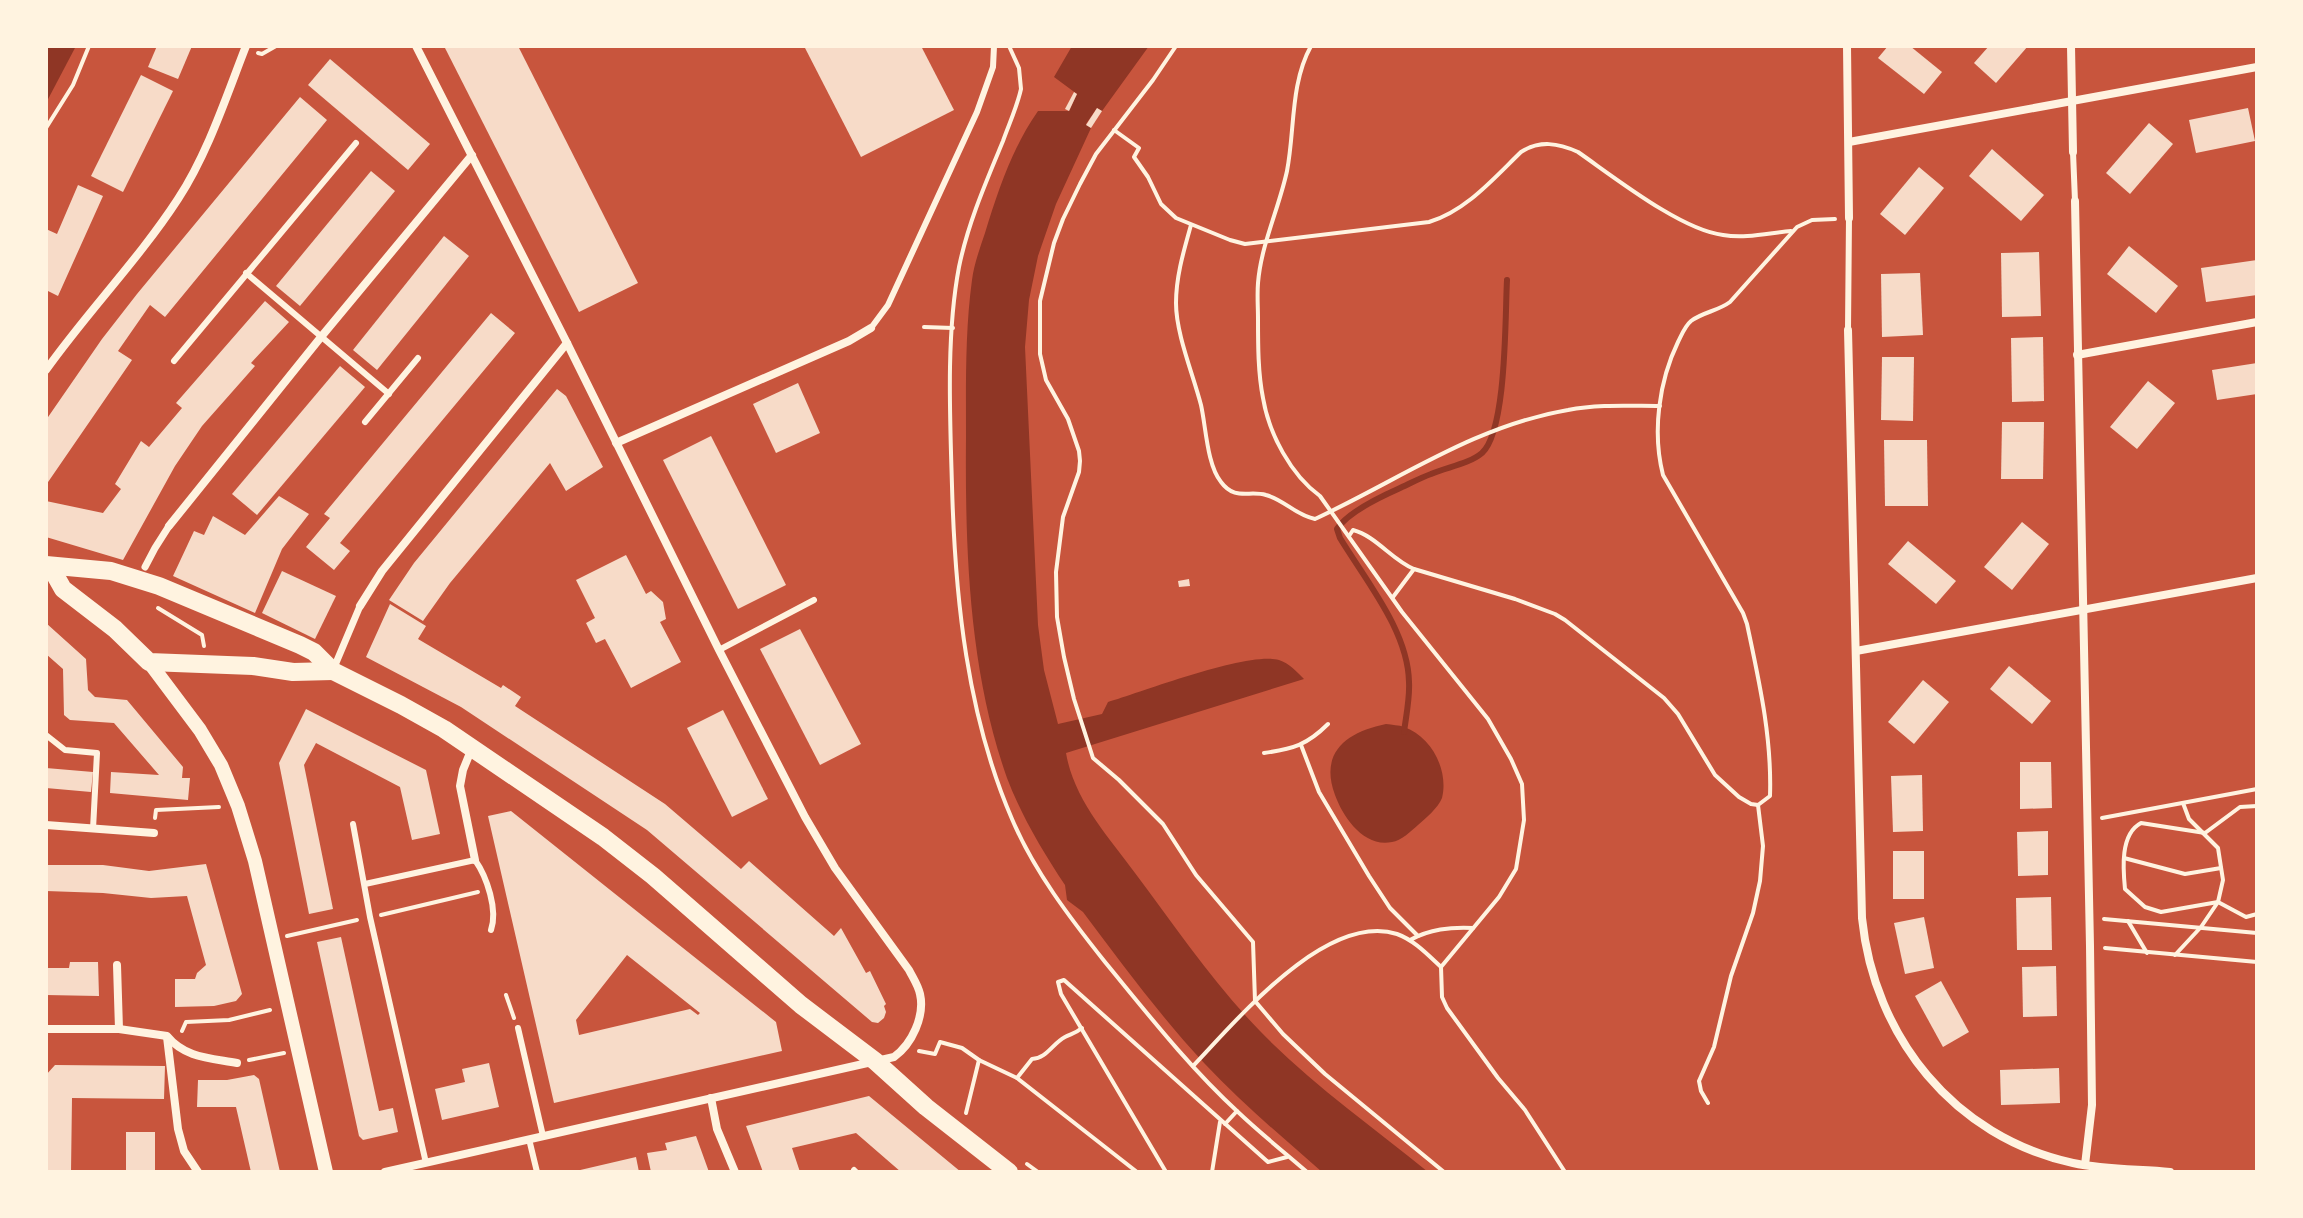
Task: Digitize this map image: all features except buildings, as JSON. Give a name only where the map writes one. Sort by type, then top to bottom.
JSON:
[{"type":"main road","points":[[48,565],[111,571],[300,645],[314,652],[333,671],[401,705],[472,747],[629,857],[801,1005],[875,1061],[926,1107],[1013,1164]]},
{"type":"main road","points":[[48,565],[63,589],[115,629],[149,662],[243,665],[293,672],[333,671]]},
{"type":"street","points":[[46,370],[143,248],[178,198],[217,120],[246,46]]},
{"type":"street","points":[[385,1172],[894,1057],[905,1048],[915,1030],[920,1011],[915,981],[815,835],[416,46]]},
{"type":"street","points":[[1847,46],[1849,218]]},
{"type":"street","points":[[2071,46],[2073,152]]},
{"type":"street","points":[[1849,142],[2257,67]]},
{"type":"street","points":[[145,567],[169,526],[472,155]]},
{"type":"street","points":[[2075,201],[2092,1105],[2085,1165]]},
{"type":"street","points":[[2077,355],[2257,322]]},
{"type":"street","points":[[616,443],[849,341],[871,328]]},
{"type":"street","points":[[1848,330],[1862,918],[1867,955],[1879,995],[1910,1055],[1937,1087],[1988,1127],[2031,1150],[2085,1165],[2170,1172]]},
{"type":"street","points":[[333,671],[360,606],[382,571],[567,343]]},
{"type":"street","points":[[1856,651],[2257,578]]},
{"type":"street","points":[[149,662],[200,730],[221,765],[238,806],[255,861],[326,1172]]},
{"type":"street","points":[[472,747],[460,786],[475,860]]},
{"type":"street","points":[[46,825],[154,833]]},
{"type":"street","points":[[117,965],[119,1029]]},
{"type":"street","points":[[46,1029],[119,1029],[167,1036],[188,1053],[237,1063]]},
{"type":"street","points":[[167,1036],[178,1129],[184,1151],[198,1172]]},
{"type":"street","points":[[711,1098],[717,1129],[735,1172]]},
{"type":"lane","points":[[871,328],[888,305],[971,125],[993,67],[994,46]]},
{"type":"lane","points":[[174,361],[356,143]]},
{"type":"lane","points":[[2073,152],[2075,201]]},
{"type":"lane","points":[[1848,330],[1849,218]]},
{"type":"lane","points":[[246,273],[389,394]]},
{"type":"lane","points":[[365,422],[418,358]]},
{"type":"lane","points":[[719,650],[814,600]]},
{"type":"lane","points":[[46,735],[65,750],[97,753],[93,829]]},
{"type":"lane","points":[[353,824],[373,933],[426,1163]]},
{"type":"lane","points":[[365,884],[475,860],[486,879],[493,911],[491,930]]},
{"type":"lane","points":[[518,1028],[543,1136]]},
{"type":"lane","points":[[529,1139],[537,1172]]},
{"type":"path","points":[[46,128],[73,85],[89,46]]},
{"type":"path","points":[[1009,46],[1019,68],[1021,89],[968,230],[956,282],[950,410],[957,575],[971,685],[991,766],[1012,821],[1055,894],[1143,1008],[1237,1111],[1307,1172]]},
{"type":"path","points":[[1176,46],[1096,154],[1063,219],[1040,301],[1040,354],[1046,380],[1068,419],[1080,461],[1063,517],[1055,592],[1064,657],[1093,758],[1163,824],[1196,875],[1253,942],[1253,1004],[1325,1074],[1444,1172]]},
{"type":"path","points":[[1311,46],[1299,76],[1287,171],[1258,282],[1258,339],[1263,399],[1272,428],[1289,462],[1306,486],[1320,496],[1393,597],[1488,719],[1522,784],[1525,807],[1523,837],[1516,869],[1499,897],[1441,967],[1442,997],[1498,1078],[1525,1110],[1565,1172]]},
{"type":"path","points":[[1114,130],[1139,148],[1134,157],[1165,209],[1191,225],[1245,244],[1441,218],[1464,205],[1521,152],[1541,143],[1565,146],[1578,152],[1649,200],[1704,231],[1736,237],[1793,231]]},
{"type":"path","points":[[1349,536],[1353,530],[1362,533],[1414,569],[1515,599],[1565,620],[1664,698],[1678,714],[1715,775],[1739,797],[1758,805],[1770,796],[1771,761],[1766,711],[1747,624],[1663,475],[1659,457],[1664,380],[1684,329],[1695,318],[1730,302],[1793,231],[1812,220],[1849,218]]},
{"type":"path","points":[[1191,225],[1180,263],[1176,304],[1179,331],[1191,365],[1209,453],[1220,482],[1235,493],[1264,494],[1284,503],[1301,516],[1315,519],[1440,453],[1502,427],[1587,407],[1660,406]]},
{"type":"path","points":[[924,327],[953,328]]},
{"type":"path","points":[[1393,597],[1414,569]]},
{"type":"path","points":[[158,591],[158,609],[202,635],[205,652]]},
{"type":"path","points":[[1264,753],[1301,745],[1314,738],[1328,724]]},
{"type":"path","points":[[1301,745],[1319,792],[1369,876],[1390,908],[1418,936]]},
{"type":"path","points":[[2087,821],[2257,789]]},
{"type":"path","points":[[2175,955],[2201,927],[2218,902],[2223,880],[2218,848],[2189,819],[2183,803]]},
{"type":"path","points":[[1708,1103],[1699,1081],[1714,1047],[1731,976],[1753,913],[1760,881],[1763,846],[1758,805]]},
{"type":"path","points":[[154,833],[156,810],[238,806]]},
{"type":"path","points":[[2257,806],[2240,807],[2205,833],[2141,823],[2135,827],[2127,842],[2124,858],[2125,889],[2145,907],[2161,912],[2218,902],[2246,917],[2257,914]]},
{"type":"path","points":[[2124,858],[2185,874],[2221,868]]},
{"type":"path","points":[[2090,919],[2257,933]]},
{"type":"path","points":[[2127,920],[2147,953]]},
{"type":"path","points":[[1409,940],[1441,929],[1473,928]]},
{"type":"path","points":[[1193,1066],[1295,966],[1346,937],[1374,931],[1400,935],[1441,967]]},
{"type":"path","points":[[2090,946],[2257,962]]},
{"type":"path","points":[[1166,1172],[1061,994],[1058,982],[1064,980],[1268,1162],[1288,1157]]},
{"type":"path","points":[[506,995],[518,1028]]},
{"type":"path","points":[[176,1046],[186,1022],[229,1020],[288,1005]]},
{"type":"path","points":[[1017,1078],[1032,1059],[1039,1059],[1063,1038],[1082,1028]]},
{"type":"path","points":[[905,1048],[935,1054],[940,1042],[962,1048],[1017,1078],[1137,1172]]},
{"type":"path","points":[[237,1063],[298,1050]]},
{"type":"path","points":[[954,1106],[966,1115],[979,1060]]},
{"type":"path","points":[[1212,1172],[1222,1123],[1237,1111]]},
{"type":"path","points":[[1013,1164],[1038,1172]]},
{"type":"shaded area","points":[[46,46],[76,46],[46,103]]},
{"type":"shaded area","points":[[1072,46],[1149,46],[1102,111],[1097,108],[1086,124],[1091,128],[1056,204],[1038,256],[1029,300],[1025,347],[1038,625],[1044,670],[1058,724],[1102,714],[1108,702],[1244,661],[1279,660],[1304,679],[1066,753],[1070,770],[1084,802],[1103,831],[1226,994],[1299,1068],[1428,1172],[1322,1172],[1219,1078],[1142,990],[1083,912],[1067,900],[1065,885],[1019,806],[994,737],[977,653],[969,567],[966,358],[970,299],[979,250],[1013,155],[1038,111],[1069,111],[1077,94],[1054,77]]},
{"type":"shaded area","points":[[1386,724],[1414,731],[1430,746],[1440,766],[1443,787],[1440,802],[1425,819],[1399,840],[1382,843],[1364,836],[1349,821],[1335,795],[1331,767],[1340,746],[1359,732]]},
{"type":"waterway","points":[[1404,732],[1409,682],[1401,644],[1384,607],[1337,529],[1356,511],[1374,501],[1482,453],[1490,440],[1500,398],[1507,280]]}]
